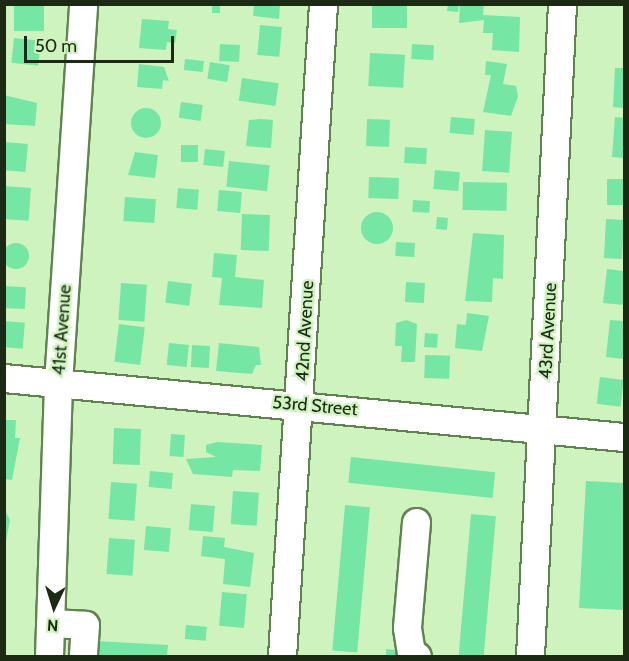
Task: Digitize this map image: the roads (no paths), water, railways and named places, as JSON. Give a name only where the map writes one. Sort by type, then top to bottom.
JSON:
[{"type":"street","name":"41st Avenue","points":[[49,657],[58,383],[83,4]]},
{"type":"street","name":"42nd Avenue","points":[[282,657],[301,405],[323,4]]},
{"type":"street","name":"43rd Avenue","points":[[530,657],[562,4]]},
{"type":"street","name":"53rd Street","points":[[4,378],[624,437]]},
{"type":"street","points":[[417,522],[407,628],[411,652],[417,657]]},
{"type":"street","points":[[50,623],[85,625],[83,657]]}]
